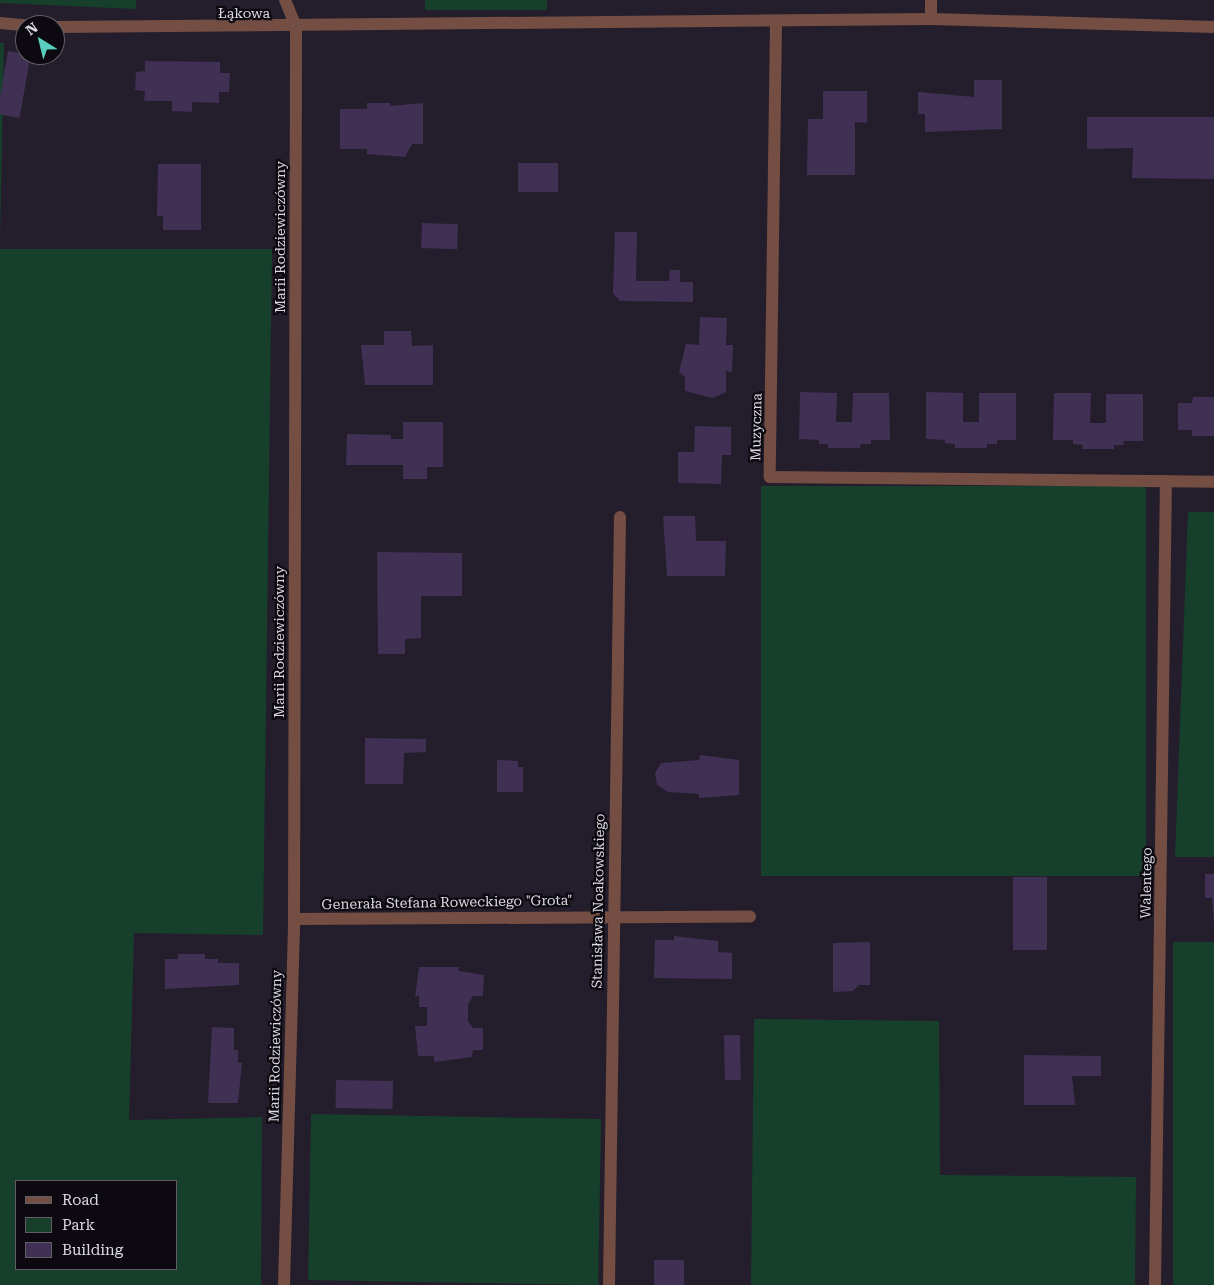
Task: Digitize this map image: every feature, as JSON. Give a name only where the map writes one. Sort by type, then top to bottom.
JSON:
[{"type":"street","name":"Marii Rodziewiczówny","points":[[284,1285],[294,919],[296,27],[285,0]]},
{"type":"street","points":[[931,0],[931,19]]},
{"type":"street","name":"Łąkowa","points":[[65,27],[776,23],[931,19],[1214,26]]},
{"type":"street","name":"Muzyczna","points":[[776,23],[770,477],[1214,482]]},
{"type":"street","points":[[0,24],[15,25]]},
{"type":"street","name":"Walentego","points":[[1155,1285],[1166,481]]},
{"type":"street","name":"Stanisława Noakowskiego","points":[[609,1285],[612,914],[620,517]]},
{"type":"street","name":"Generała Stefana Roweckiego \"Grota\"","points":[[294,919],[612,914],[750,917]]},
{"type":"green space","points":[[0,0],[136,0],[136,9],[0,3]]},
{"type":"green space","points":[[425,0],[547,0],[547,10],[425,10]]},
{"type":"green space","points":[[0,43],[4,43],[0,239]]},
{"type":"green space","points":[[0,249],[272,249],[263,935],[134,933],[129,1120],[262,1117],[261,1285],[0,1285]]},
{"type":"green space","points":[[761,486],[1146,486],[1146,876],[761,876]]},
{"type":"green space","points":[[1188,512],[1214,512],[1214,857],[1175,857]]},
{"type":"green space","points":[[1173,942],[1214,942],[1214,1285],[1173,1285]]},
{"type":"green space","points":[[754,1019],[939,1021],[940,1175],[1136,1177],[1135,1285],[751,1285]]},
{"type":"green space","points":[[311,1114],[601,1119],[598,1285],[308,1280]]},
{"type":"building","points":[[8,51],[15,52],[15,65],[29,65],[20,118],[0,115],[0,96]]},
{"type":"building","points":[[145,61],[220,62],[220,73],[230,73],[229,92],[219,92],[219,103],[192,102],[192,112],[172,111],[172,101],[144,101],[145,91],[135,90],[136,72],[145,71]]},
{"type":"building","points":[[974,80],[1002,80],[1002,129],[925,132],[925,114],[918,114],[918,92],[974,97]]},
{"type":"building","points":[[823,91],[867,91],[867,123],[855,122],[855,175],[807,175],[808,119],[823,119]]},
{"type":"building","points":[[367,103],[390,103],[390,106],[423,103],[423,144],[412,144],[405,157],[367,154],[367,149],[340,149],[340,109],[367,109]]},
{"type":"building","points":[[1087,117],[1214,117],[1214,179],[1132,178],[1133,148],[1087,149]]},
{"type":"building","points":[[518,163],[558,163],[558,192],[518,192]]},
{"type":"building","points":[[158,164],[201,164],[201,230],[163,230],[163,216],[157,216]]},
{"type":"building","points":[[422,223],[458,224],[457,249],[421,248]]},
{"type":"building","points":[[615,232],[637,232],[636,281],[669,281],[670,270],[680,270],[680,282],[693,282],[693,302],[620,301],[613,293]]},
{"type":"building","points":[[700,317],[727,318],[726,345],[733,345],[732,372],[726,371],[726,392],[713,398],[685,391],[685,377],[679,372],[686,344],[699,345]]},
{"type":"building","points":[[384,331],[411,331],[412,346],[433,345],[433,385],[365,385],[361,345],[384,345]]},
{"type":"building","points":[[800,392],[837,393],[836,422],[852,422],[853,393],[889,393],[890,440],[871,440],[871,444],[861,444],[860,448],[828,448],[828,444],[819,444],[819,440],[799,439]]},
{"type":"building","points":[[926,392],[963,393],[963,422],[979,422],[979,393],[1016,393],[1016,440],[997,440],[997,444],[987,444],[987,448],[955,448],[955,444],[945,443],[945,440],[926,439]]},
{"type":"building","points":[[1054,393],[1091,393],[1090,423],[1106,423],[1106,394],[1143,394],[1143,441],[1123,441],[1124,445],[1114,445],[1114,449],[1082,449],[1083,445],[1073,444],[1073,440],[1053,440]]},
{"type":"building","points":[[1193,397],[1214,397],[1214,436],[1192,436],[1192,430],[1178,430],[1178,403],[1192,403]]},
{"type":"building","points":[[403,422],[443,422],[443,467],[427,467],[427,479],[403,479],[403,465],[346,465],[347,434],[391,435],[391,439],[403,439]]},
{"type":"building","points":[[695,426],[731,427],[731,455],[722,455],[721,484],[678,483],[678,452],[694,452]]},
{"type":"building","points":[[663,516],[695,516],[696,541],[726,541],[725,576],[667,576]]},
{"type":"building","points":[[377,552],[462,553],[462,596],[421,596],[421,638],[405,639],[405,654],[378,654]]},
{"type":"building","points":[[365,738],[426,739],[426,752],[404,753],[403,784],[365,784]]},
{"type":"building","points":[[700,755],[739,760],[739,795],[699,798],[699,794],[668,792],[657,785],[655,773],[661,763],[699,760]]},
{"type":"building","points":[[497,760],[518,761],[518,767],[523,767],[523,792],[497,792]]},
{"type":"building","points":[[1205,874],[1214,874],[1214,927],[1212,898],[1205,898]]},
{"type":"building","points":[[1013,877],[1047,877],[1047,950],[1013,950]]},
{"type":"building","points":[[674,936],[718,941],[718,952],[732,953],[732,979],[654,978],[655,940],[674,940]]},
{"type":"building","points":[[870,942],[870,985],[859,985],[853,991],[833,992],[833,943]]},
{"type":"building","points":[[178,954],[205,954],[205,959],[218,959],[218,963],[239,963],[239,985],[165,989],[165,959],[178,959]]},
{"type":"building","points":[[419,967],[459,967],[458,971],[484,975],[483,996],[473,996],[468,1004],[468,1021],[473,1028],[483,1028],[483,1050],[473,1050],[472,1057],[434,1062],[434,1056],[418,1056],[415,1026],[427,1026],[427,1007],[419,1007],[419,996],[415,997]]},
{"type":"building","points":[[212,1027],[234,1028],[234,1050],[238,1050],[238,1063],[242,1063],[238,1103],[208,1103]]},
{"type":"building","points":[[724,1035],[740,1035],[741,1080],[725,1080]]},
{"type":"building","points":[[1024,1055],[1101,1056],[1101,1076],[1072,1076],[1075,1105],[1024,1105]]},
{"type":"building","points":[[336,1080],[393,1081],[393,1109],[336,1108]]},
{"type":"building","points":[[654,1260],[684,1260],[684,1285],[654,1285]]}]
